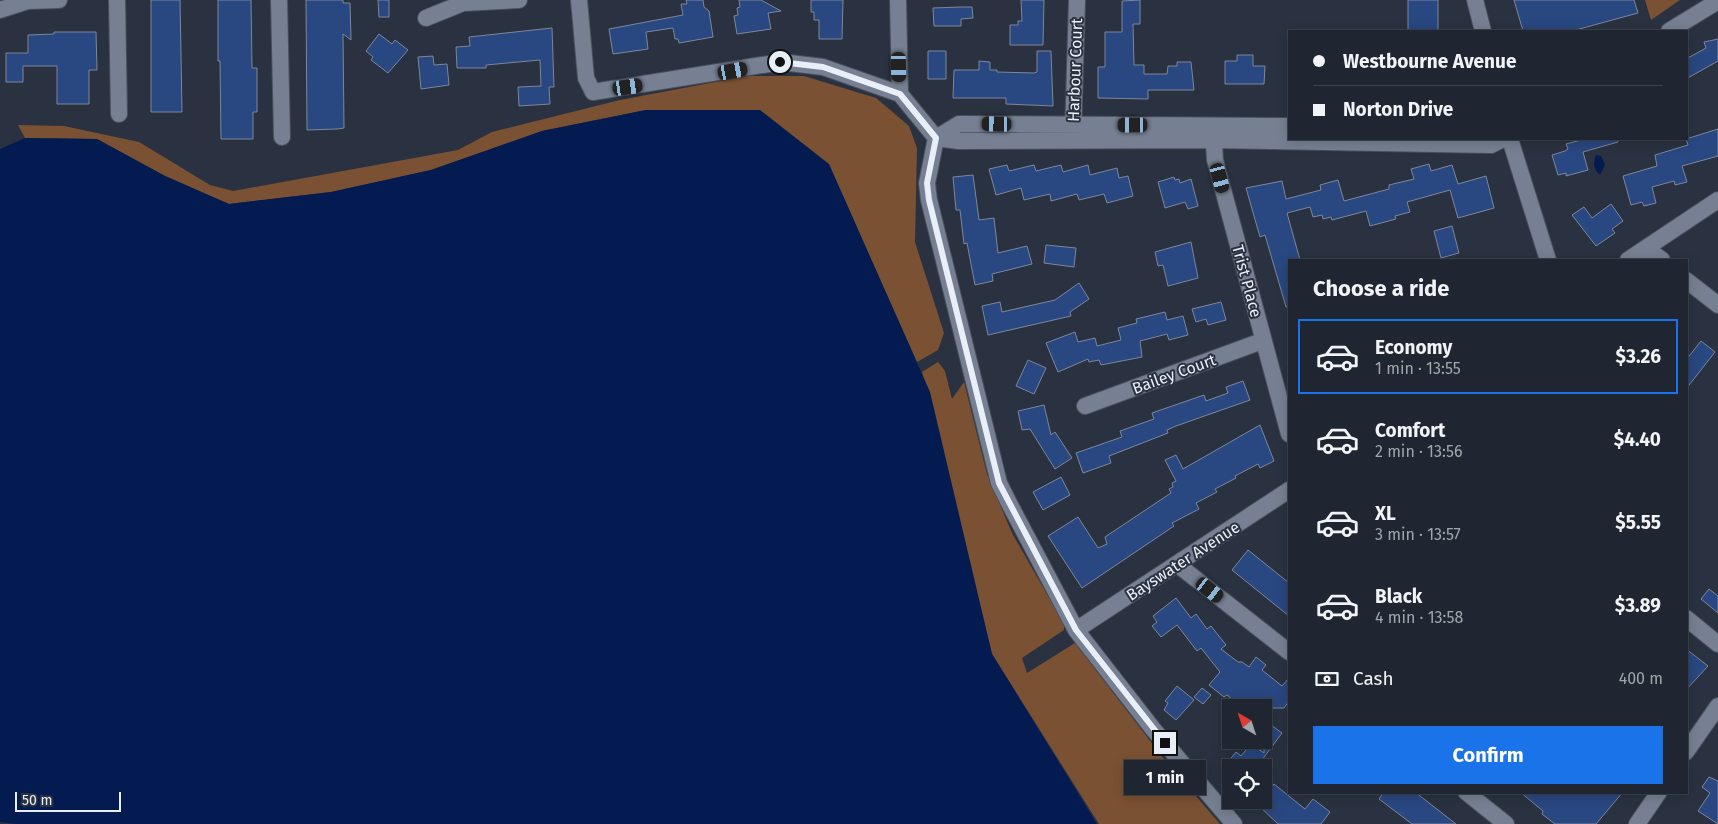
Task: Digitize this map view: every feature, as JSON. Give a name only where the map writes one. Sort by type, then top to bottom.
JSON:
[{"type":"street","points":[[0,10],[28,1],[59,0]]},
{"type":"street","points":[[117,0],[119,114]]},
{"type":"street","points":[[279,0],[282,137]]},
{"type":"street","points":[[426,18],[462,3],[520,0]]},
{"type":"street","points":[[579,0],[586,78],[593,92],[780,62],[823,67],[900,94],[936,138],[959,141],[1074,132],[1212,133],[1288,136]]},
{"type":"street","points":[[898,0],[900,94]]},
{"type":"street","name":"Harbour Court","points":[[1074,132],[1077,0]]},
{"type":"street","points":[[1476,0],[1483,30]]},
{"type":"street","points":[[1671,30],[1718,0]]},
{"type":"street","points":[[1212,133],[1288,126]]},
{"type":"street","name":"Trist Place","points":[[1212,133],[1262,341],[1288,431]]},
{"type":"street","points":[[936,138],[927,183],[929,200],[999,483],[1076,630],[1153,729],[1234,824]]},
{"type":"street","points":[[1390,140],[1492,144],[1501,140]]},
{"type":"street","points":[[1510,140],[1548,259]]},
{"type":"street","points":[[1630,259],[1718,200]]},
{"type":"street","points":[[1646,248],[1661,259]]},
{"type":"street","points":[[1688,282],[1718,305]]},
{"type":"street","name":"Bailey Court","points":[[1085,406],[1262,341]]},
{"type":"street","name":"Bayswater Avenue","points":[[1076,630],[1178,565],[1288,491]]},
{"type":"street","points":[[1178,565],[1288,651]]},
{"type":"street","points":[[1688,620],[1718,644]]},
{"type":"street","points":[[1688,749],[1718,706]]},
{"type":"street","points":[[1468,794],[1506,824]]},
{"type":"street","points":[[1637,824],[1658,794]]},
{"type":"shaded area","points":[[1645,0],[1680,0],[1651,20]]},
{"type":"shaded area","points":[[747,76],[804,76],[876,98],[909,126],[917,148],[915,242],[944,333],[938,350],[917,362],[829,165],[646,110],[542,131],[431,170],[331,192],[229,204],[165,176],[97,139],[25,138],[18,125],[64,126],[139,142],[210,185],[233,191],[458,150],[492,132],[620,100]]},
{"type":"shaded area","points":[[938,362],[945,371],[952,399],[964,382],[987,474],[1012,533],[1064,624],[1064,630],[1022,658],[1027,673],[1075,643],[1164,759],[1220,824],[1099,824],[992,654],[922,372]]},
{"type":"water","points":[[646,110],[760,110],[829,164],[930,392],[992,654],[1097,824],[16,824],[0,822],[0,149],[25,138],[97,139],[165,176],[229,204],[331,192],[431,170],[542,131]]},
{"type":"water","points":[[1596,155],[1601,156],[1605,165],[1600,175],[1594,166]]},
{"type":"building","points":[[151,0],[180,0],[182,112],[151,112]]},
{"type":"building","points":[[218,0],[251,0],[252,68],[257,68],[257,112],[253,112],[253,139],[221,139]]},
{"type":"building","points":[[306,0],[343,0],[343,3],[350,3],[351,40],[343,34],[344,128],[307,130]]},
{"type":"building","points":[[378,0],[389,0],[389,17],[379,17]]},
{"type":"building","points":[[686,0],[703,0],[704,7],[709,11],[713,37],[679,43],[678,39],[675,39],[673,28],[646,32],[648,49],[613,54],[609,29],[683,15],[681,4],[687,4]]},
{"type":"building","points":[[739,0],[761,0],[781,11],[768,13],[771,29],[737,34],[734,16],[738,15]]},
{"type":"building","points":[[811,0],[843,0],[842,39],[819,39],[819,20],[814,20],[814,12],[811,12]]},
{"type":"building","points":[[1021,0],[1044,0],[1043,45],[1010,45],[1010,25],[1018,25],[1018,21],[1022,21]]},
{"type":"building","points":[[1140,0],[1140,24],[1133,24],[1134,65],[1144,65],[1144,74],[1167,74],[1168,66],[1177,66],[1177,62],[1191,62],[1194,90],[1148,90],[1148,99],[1098,98],[1098,67],[1105,67],[1105,32],[1122,32],[1122,1]]},
{"type":"building","points":[[1408,0],[1438,0],[1438,30],[1408,30]]},
{"type":"building","points":[[1514,0],[1634,0],[1638,13],[1576,30],[1523,30]]},
{"type":"building","points":[[972,7],[973,18],[961,19],[961,26],[934,26],[933,8]]},
{"type":"building","points":[[552,28],[554,87],[549,87],[550,104],[519,106],[518,87],[541,86],[540,60],[486,65],[486,68],[457,68],[456,47],[470,46],[469,37]]},
{"type":"building","points":[[54,32],[96,32],[97,70],[89,70],[89,104],[57,104],[57,66],[23,66],[23,82],[6,82],[6,53],[28,53],[28,35],[54,34]]},
{"type":"building","points":[[379,34],[392,44],[395,40],[408,50],[388,73],[371,60],[373,57],[366,51]]},
{"type":"building","points":[[1718,39],[1718,61],[1688,78],[1688,58],[1706,48],[1704,42]]},
{"type":"building","points":[[928,51],[946,51],[946,79],[928,79]]},
{"type":"building","points":[[1037,51],[1051,51],[1053,106],[1006,104],[1006,98],[953,98],[954,70],[979,70],[979,61],[990,62],[990,70],[997,70],[997,72],[1034,73],[1037,72]]},
{"type":"building","points":[[1237,55],[1253,55],[1253,66],[1265,66],[1264,84],[1225,84],[1225,61],[1237,61]]},
{"type":"building","points":[[433,56],[434,65],[447,64],[449,85],[421,89],[418,57]]},
{"type":"building","points":[[1718,129],[1718,156],[1682,166],[1687,182],[1675,185],[1674,181],[1652,187],[1656,203],[1644,206],[1642,202],[1631,205],[1623,176],[1657,166],[1655,155],[1688,145],[1686,140]]},
{"type":"building","points":[[1581,140],[1617,140],[1618,142],[1583,152],[1588,170],[1566,176],[1566,173],[1558,175],[1552,155],[1568,149],[1566,144]]},
{"type":"building","points":[[1429,164],[1431,171],[1452,165],[1458,184],[1486,176],[1494,208],[1458,218],[1450,190],[1407,202],[1410,212],[1395,216],[1396,219],[1370,226],[1366,211],[1332,220],[1331,217],[1323,219],[1322,215],[1313,217],[1310,207],[1287,213],[1300,259],[1288,259],[1288,307],[1286,307],[1265,235],[1260,237],[1246,188],[1282,181],[1286,199],[1321,190],[1320,185],[1338,180],[1344,201],[1389,189],[1389,185],[1414,179],[1411,169]]},
{"type":"building","points":[[1007,165],[1009,171],[1034,165],[1036,171],[1061,165],[1063,172],[1088,165],[1090,175],[1117,168],[1119,178],[1128,176],[1133,196],[1107,203],[1104,194],[1079,200],[1077,194],[1051,201],[1050,194],[1024,200],[1021,188],[996,195],[989,169]]},
{"type":"building","points":[[973,175],[979,220],[994,218],[998,253],[1027,246],[1032,264],[992,274],[993,281],[975,285],[967,243],[964,244],[960,210],[956,210],[953,177]]},
{"type":"building","points":[[1174,177],[1175,180],[1179,179],[1180,183],[1191,179],[1198,206],[1188,209],[1185,202],[1165,208],[1158,182]]},
{"type":"building","points":[[1611,204],[1623,221],[1612,229],[1615,233],[1596,246],[1572,215],[1584,207],[1592,218]]},
{"type":"building","points":[[1452,226],[1459,253],[1441,258],[1434,231]]},
{"type":"building","points":[[1191,242],[1198,278],[1168,286],[1163,265],[1158,266],[1155,252]]},
{"type":"building","points":[[1046,245],[1076,248],[1074,267],[1044,263]]},
{"type":"building","points":[[1079,283],[1089,299],[1070,312],[1071,316],[988,335],[982,306],[1000,302],[1002,312],[1055,300]]},
{"type":"building","points":[[1221,302],[1226,320],[1208,325],[1206,319],[1196,322],[1192,309]]},
{"type":"building","points":[[1165,312],[1167,320],[1183,316],[1188,335],[1169,340],[1167,334],[1140,341],[1142,357],[1101,365],[1099,360],[1089,362],[1088,359],[1058,372],[1046,343],[1075,332],[1078,342],[1095,338],[1097,346],[1121,340],[1118,328],[1137,323],[1136,319]]},
{"type":"building","points":[[1701,341],[1715,352],[1688,386],[1688,357]]},
{"type":"building","points":[[1028,360],[1046,368],[1034,394],[1016,386]]},
{"type":"building","points":[[1243,381],[1250,400],[1176,426],[1167,430],[1168,433],[1109,456],[1111,463],[1083,473],[1076,453],[1122,437],[1120,431],[1154,419],[1152,413],[1204,395],[1206,401],[1228,393],[1226,387]]},
{"type":"building","points":[[1044,405],[1051,435],[1055,432],[1072,458],[1055,469],[1030,429],[1022,430],[1018,411]]},
{"type":"building","points":[[1260,425],[1274,461],[1260,468],[1258,464],[1215,489],[1217,492],[1196,503],[1199,509],[1172,523],[1174,526],[1082,588],[1048,536],[1078,517],[1098,548],[1107,544],[1105,537],[1171,493],[1169,489],[1173,487],[1172,483],[1176,481],[1165,460],[1176,455],[1183,469]]},
{"type":"building","points":[[1061,477],[1070,495],[1043,510],[1033,492]]},
{"type":"building","points":[[1248,550],[1288,582],[1288,615],[1232,570]]},
{"type":"building","points":[[1709,589],[1718,596],[1718,613],[1701,599]]},
{"type":"building","points":[[1176,598],[1191,618],[1196,614],[1207,629],[1211,626],[1226,645],[1221,649],[1238,662],[1242,662],[1249,667],[1256,657],[1266,665],[1262,670],[1282,686],[1288,679],[1288,702],[1284,708],[1272,708],[1272,699],[1232,699],[1227,695],[1224,697],[1209,685],[1220,672],[1201,648],[1197,651],[1177,625],[1161,637],[1152,626],[1157,622],[1153,616]]},
{"type":"building","points":[[1688,651],[1708,666],[1688,688]]},
{"type":"building","points":[[1177,686],[1194,700],[1176,720],[1164,710],[1168,703],[1165,701]]},
{"type":"building","points":[[1202,688],[1211,695],[1203,704],[1194,697]]},
{"type":"building","points":[[1272,726],[1282,733],[1272,746]]},
{"type":"building","points":[[1247,749],[1258,749],[1264,753],[1264,749],[1270,749],[1263,759],[1230,759],[1236,752],[1241,756]]},
{"type":"building","points":[[1709,777],[1718,781],[1718,824],[1698,811],[1710,793],[1702,787]]},
{"type":"building","points":[[1274,784],[1305,809],[1313,799],[1330,812],[1321,824],[1278,824],[1262,809],[1272,809],[1272,787]]},
{"type":"building","points":[[1383,794],[1418,794],[1456,824],[1412,824],[1379,799]]},
{"type":"building","points":[[1522,794],[1621,794],[1596,824],[1555,824],[1542,814],[1543,811]]},
{"type":"route","points":[[780,62],[823,67],[900,94],[936,138],[927,183],[929,200],[999,483],[1076,630],[1165,743]]}]
